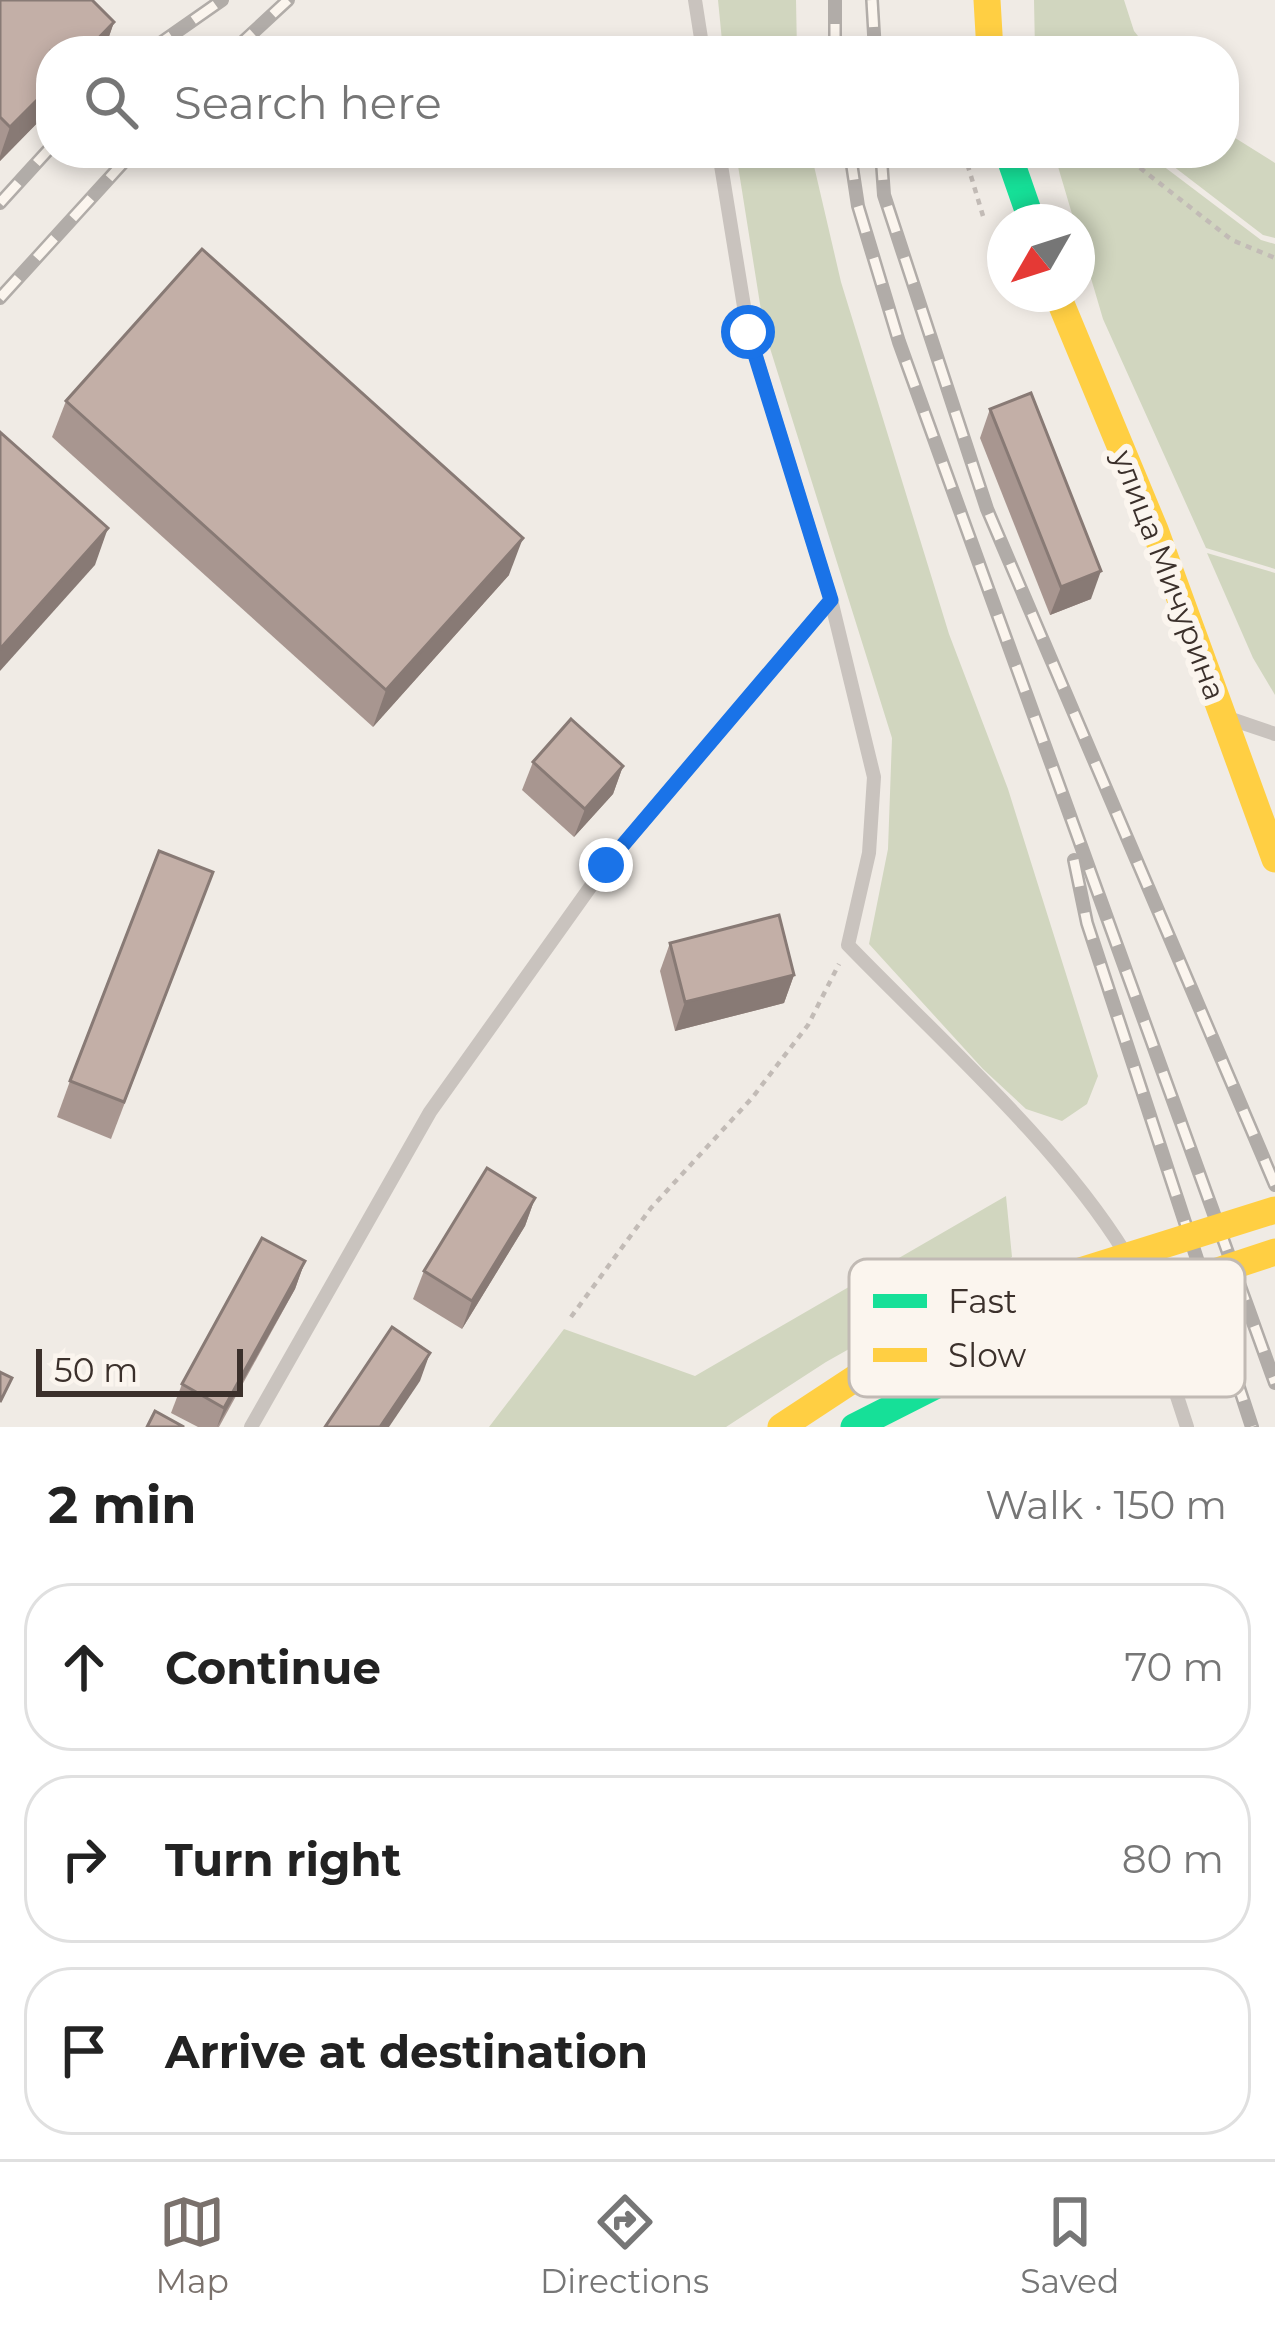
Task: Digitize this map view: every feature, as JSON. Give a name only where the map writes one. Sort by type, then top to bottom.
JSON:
[{"type":"main road","points":[[987,0],[989,36]]},
{"type":"main road","points":[[1013,168],[1026,204]]},
{"type":"main road","name":"улица Мичурина","points":[[1064,312],[1154,530],[1275,859]]},
{"type":"main road","points":[[1119,1259],[1275,1210]]},
{"type":"main road","points":[[1245,1262],[1275,1252]]},
{"type":"main road","points":[[781,1427],[849,1382]]},
{"type":"main road","points":[[854,1427],[913,1397]]},
{"type":"lane","points":[[694,0],[700,36]]},
{"type":"lane","points":[[721,168],[748,332],[831,600],[874,777],[869,853],[848,945],[1049,1154],[1098,1210],[1126,1259]]},
{"type":"lane","points":[[251,1427],[430,1112],[606,865],[831,600]]},
{"type":"lane","points":[[1223,717],[1275,734]]},
{"type":"lane","points":[[1178,1397],[1187,1427]]},
{"type":"path","points":[[969,168],[983,216]]},
{"type":"path","points":[[1139,168],[1232,240],[1275,258]]},
{"type":"path","points":[[571,1317],[651,1208],[752,1098],[808,1025],[848,945]]},
{"type":"green space","points":[[718,0],[796,0],[797,36],[722,36]]},
{"type":"green space","points":[[1034,0],[1124,0],[1138,36],[1035,36]]},
{"type":"green space","points":[[1239,140],[1275,163],[1275,238],[1263,235],[1176,168],[1239,168]]},
{"type":"green space","points":[[738,168],[814,168],[841,282],[949,634],[1008,789],[1098,1076],[1087,1104],[1062,1121],[1026,1109],[869,944],[888,849],[892,738],[764,329]]},
{"type":"green space","points":[[1058,168],[1166,168],[1261,240],[1275,244],[1275,569],[1206,548],[1103,319],[1095,292],[1095,204],[1069,204]]},
{"type":"green space","points":[[1207,553],[1275,573],[1275,695],[1253,658]]},
{"type":"green space","points":[[1006,1196],[1012,1257],[897,1259]]},
{"type":"green space","points":[[849,1287],[849,1349],[726,1427],[489,1427],[564,1329],[695,1376]]},
{"type":"building","points":[[0,0],[92,0],[114,22],[100,36],[36,36],[36,101],[10,127],[0,117]]},
{"type":"building","points":[[202,249],[523,538],[386,690],[66,401]]},
{"type":"building","points":[[1031,393],[1101,571],[1061,587],[990,409]]},
{"type":"building","points":[[0,432],[108,528],[0,649]]},
{"type":"building","points":[[571,719],[623,766],[585,809],[533,762]]},
{"type":"building","points":[[159,851],[213,872],[124,1102],[70,1081]]},
{"type":"building","points":[[779,915],[794,975],[685,1002],[670,943]]},
{"type":"building","points":[[487,1168],[535,1198],[472,1301],[424,1271]]},
{"type":"building","points":[[262,1238],[305,1261],[224,1408],[182,1384]]},
{"type":"building","points":[[392,1327],[430,1353],[380,1427],[325,1427]]},
{"type":"building","points":[[0,1372],[12,1378],[0,1402]]},
{"type":"building","points":[[155,1411],[184,1427],[147,1427]]},
{"type":"railway","points":[[170,36],[222,0]]},
{"type":"railway","points":[[249,36],[288,0]]},
{"type":"railway","points":[[835,0],[835,36]]},
{"type":"railway","points":[[872,0],[874,36]]},
{"type":"railway","points":[[0,203],[36,163]]},
{"type":"railway","points":[[0,298],[118,168]]},
{"type":"railway","points":[[852,168],[858,206],[899,342],[1230,1259]]},
{"type":"railway","points":[[882,168],[884,195],[987,509],[1275,1185]]},
{"type":"railway","points":[[1074,860],[1087,923],[1197,1259]]},
{"type":"railway","points":[[1245,1300],[1275,1383]]},
{"type":"railway","points":[[1242,1397],[1252,1427]]},
{"type":"traffic: fast","points":[[1013,168],[1026,204]]},
{"type":"traffic: fast","points":[[854,1427],[913,1397]]},
{"type":"traffic: slow","points":[[987,0],[989,36]]},
{"type":"traffic: slow","points":[[1064,312],[1155,530],[1275,859]]},
{"type":"traffic: slow","points":[[1119,1259],[1275,1210]]},
{"type":"traffic: slow","points":[[1245,1262],[1275,1252]]},
{"type":"traffic: slow","points":[[781,1427],[849,1382]]},
{"type":"route","points":[[606,865],[831,600],[748,332]]}]
